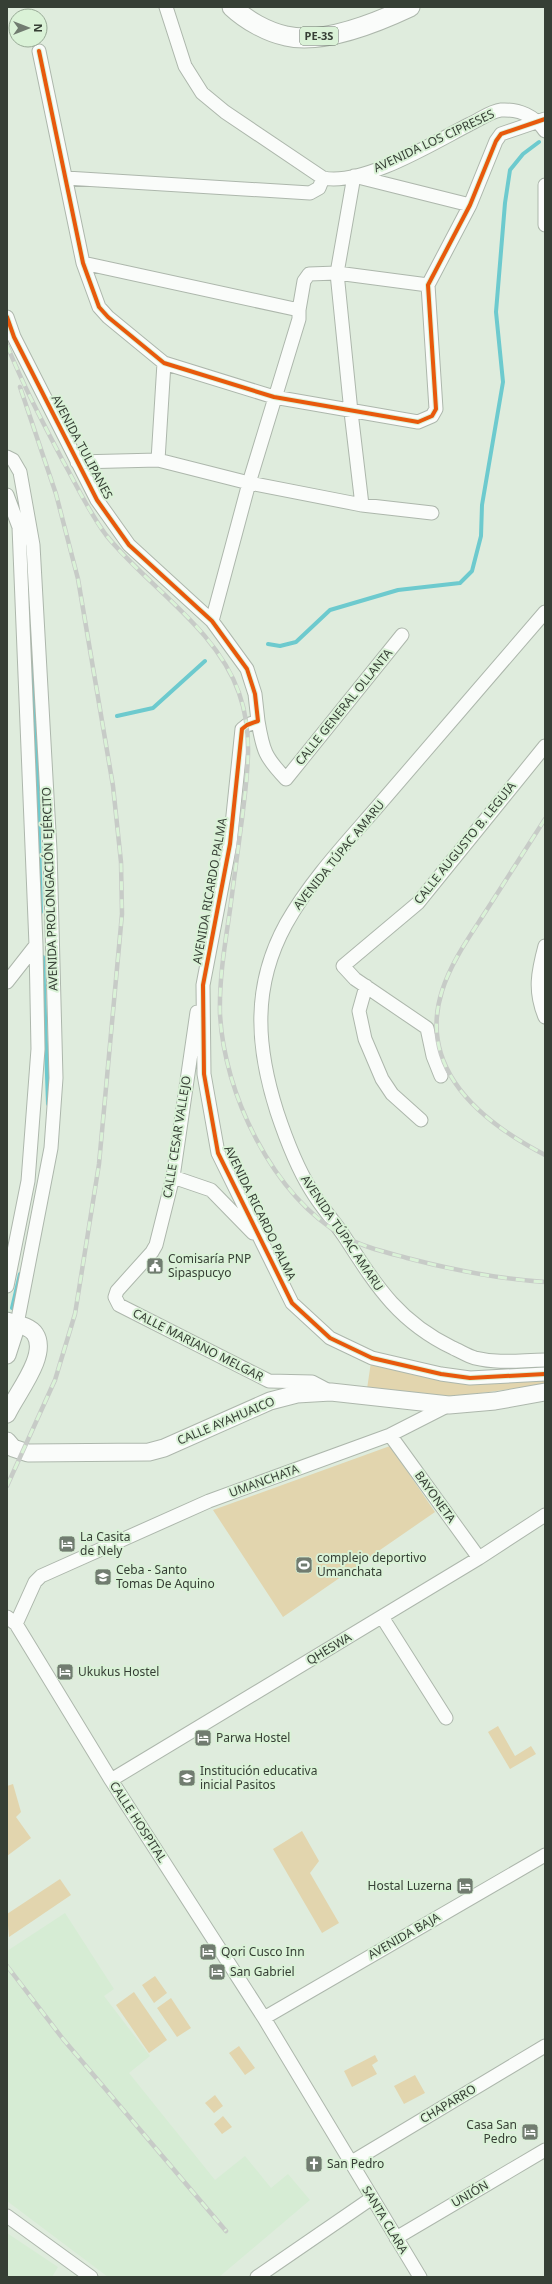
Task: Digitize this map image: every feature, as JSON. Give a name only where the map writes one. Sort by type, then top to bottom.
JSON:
[{"type":"highway","name":"PE-3S","points":[[232,7],[262,27],[286,36],[302,37],[343,32],[410,7]]},
{"type":"main road","points":[[7,1354],[12,1323],[35,1333],[40,1345],[36,1362],[7,1414]]},
{"type":"main road","name":"CALLE AYAHUAICO","points":[[7,1441],[18,1450],[34,1454],[149,1452],[164,1448],[270,1401],[297,1394],[332,1392],[449,1405]]},
{"type":"main road","name":"UMANCHATA","points":[[449,1405],[495,1401],[545,1392]]},
{"type":"street","points":[[66,178],[310,193],[319,188],[323,178],[225,112],[202,93],[185,66],[166,7]]},
{"type":"street","points":[[39,51],[83,263],[99,307],[164,364],[274,397],[351,412],[418,422],[432,416],[436,409],[428,285],[470,205],[496,141],[501,134],[543,124]]},
{"type":"street","name":"AVENIDA LOS CIPRESES","points":[[323,178],[336,180],[382,168],[500,110],[523,112],[543,124]]},
{"type":"street","points":[[362,505],[337,273],[354,176],[470,205]]},
{"type":"street","points":[[545,185],[545,225]]},
{"type":"street","points":[[83,263],[299,310]]},
{"type":"street","points":[[258,721],[255,694],[247,669],[212,621],[249,483],[299,319],[304,280],[308,274],[337,273],[428,285]]},
{"type":"street","name":"AVENIDA TULIPANES","points":[[7,317],[14,336],[96,500],[129,545],[212,621]]},
{"type":"street","points":[[158,460],[164,364]]},
{"type":"street","name":"AVENIDA PROLONGACIÓN EJÉRCITO","points":[[7,457],[13,460],[20,472],[34,552],[50,850],[56,1078],[51,1148],[12,1323]]},
{"type":"street","points":[[77,462],[158,460],[249,483],[362,505],[432,513]]},
{"type":"street","name":"AVENIDA PROLONGACIÓN EJÉRCITO","points":[[7,495],[19,527],[36,945],[38,1049],[28,1181],[7,1286]]},
{"type":"street","name":"AVENIDA TÚPAC AMARU","points":[[545,612],[359,828],[300,901],[280,935],[268,965],[263,985],[261,1020],[264,1064],[277,1110],[296,1161],[312,1192],[380,1291],[411,1323],[438,1341],[474,1358],[507,1362],[545,1360]]},
{"type":"street","name":"CALLE GENERAL OLLANTA","points":[[258,721],[262,746],[269,761],[286,779],[402,635]]},
{"type":"street","name":"AVENIDA RICARDO PALMA","points":[[258,721],[247,725],[242,729],[230,844],[203,985],[204,1074],[218,1153],[292,1303],[330,1338],[372,1358],[442,1374],[470,1378],[545,1374]]},
{"type":"street","name":"CALLE AUGUSTO B. LEGUIA","points":[[366,986],[355,979],[343,966],[418,903],[545,746]]},
{"type":"street","points":[[7,982],[36,945]]},
{"type":"street","points":[[545,946],[537,978],[541,1008],[545,1017]]},
{"type":"street","name":"CALLE CESAR VALLEJO","points":[[115,1297],[117,1291],[154,1250],[173,1177],[194,1031],[203,985]]},
{"type":"street","points":[[421,1120],[392,1094],[382,1079],[365,1039],[359,1010],[366,986],[427,1028],[441,1076]]},
{"type":"street","points":[[173,1177],[211,1190],[261,1242]]},
{"type":"street","name":"CALLE MARIANO MELGAR","points":[[115,1297],[119,1305],[269,1381],[312,1382],[332,1392]]},
{"type":"street","name":"UMANCHATA","points":[[12,1620],[35,1582],[41,1576],[209,1501],[390,1435],[449,1405]]},
{"type":"street","name":"BAYONETA","points":[[390,1435],[479,1558]]},
{"type":"street","name":"QHESWA","points":[[111,1780],[479,1558],[545,1515]]},
{"type":"street","points":[[382,1617],[446,1718]]},
{"type":"street","name":"CALLE HOSPITAL","points":[[12,1620],[111,1780],[264,2018]]},
{"type":"street","name":"AVENIDA BAJA","points":[[264,2018],[545,1855]]},
{"type":"street","points":[[264,2018],[350,2163]]},
{"type":"street","name":"CHAPARRO","points":[[350,2163],[545,2046]]},
{"type":"street","name":"UNIÓN","points":[[396,2238],[545,2150]]},
{"type":"street","name":"SANTA CLARA","points":[[350,2163],[420,2277]]},
{"type":"street","points":[[256,2277],[372,2198]]},
{"type":"street","points":[[7,2216],[83,2275]]},
{"type":"shaded area","points":[[371,1362],[458,1380],[545,1377],[545,1384],[453,1397],[367,1389]]},
{"type":"shaded area","name":"complejo deportivo Umanchata","points":[[390,1446],[435,1512],[283,1617],[213,1510]]},
{"type":"shaded area","points":[[498,1726],[515,1756],[531,1746],[536,1754],[510,1769],[488,1732]]},
{"type":"shaded area","points":[[13,1784],[21,1812],[16,1817],[31,1838],[7,1856],[7,1786]]},
{"type":"shaded area","points":[[302,1831],[319,1861],[310,1873],[339,1923],[322,1933],[273,1849]]},
{"type":"shaded area","points":[[60,1879],[71,1895],[9,1937],[7,1914]]},
{"type":"shaded area","points":[[65,1913],[114,1989],[104,1996],[150,2056],[129,2073],[215,2180],[245,2156],[271,2188],[288,2174],[310,2200],[219,2277],[108,2277],[7,2201],[7,1951]]},
{"type":"shaded area","points":[[155,1976],[167,1993],[154,2003],[142,1985]]},
{"type":"shaded area","points":[[134,1992],[167,2040],[149,2053],[116,2005]]},
{"type":"shaded area","points":[[171,1998],[191,2028],[177,2037],[157,2008]]},
{"type":"shaded area","points":[[239,2046],[255,2068],[245,2075],[229,2053]]},
{"type":"shaded area","points":[[375,2055],[378,2061],[372,2065],[377,2074],[352,2087],[344,2071]]},
{"type":"shaded area","points":[[415,2075],[425,2093],[404,2104],[394,2086]]},
{"type":"shaded area","points":[[215,2095],[223,2106],[214,2113],[205,2103]]},
{"type":"shaded area","points":[[223,2116],[232,2127],[222,2134],[214,2124]]},
{"type":"shaded area","points":[[7,2233],[58,2267],[52,2277],[7,2277]]},
{"type":"waterway","points":[[268,644],[280,646],[296,642],[330,610],[398,590],[460,583],[472,571],[481,536],[482,505],[503,382],[496,312],[505,203],[510,170],[523,154],[539,142]]},
{"type":"waterway","points":[[33,651],[32,686],[36,727],[41,912]]},
{"type":"waterway","points":[[117,716],[153,708],[205,661]]},
{"type":"waterway","points":[[43,957],[48,1104]]},
{"type":"waterway","points":[[12,1308],[20,1274]]},
{"type":"railway","points":[[7,345],[41,418],[83,499],[94,517],[106,535],[123,554],[198,628],[214,648],[228,670],[239,693],[244,709],[248,740],[248,756],[242,819],[220,988],[220,1014],[224,1045],[231,1077],[242,1108],[256,1139],[274,1168],[294,1195],[317,1218],[351,1240],[382,1251],[441,1266],[493,1276],[545,1282]]},
{"type":"railway","points":[[7,1486],[55,1380],[75,1314],[99,1164],[122,914],[121,862],[113,786],[78,579],[56,494],[20,387]]},
{"type":"railway","points":[[545,819],[467,940],[450,970],[442,991],[437,1019],[439,1045],[447,1069],[460,1090],[478,1109],[499,1127],[521,1142],[545,1155]]},
{"type":"railway","points":[[7,1966],[63,2039],[226,2231]]},
{"type":"cycle path","points":[[39,51],[83,263],[99,307],[108,317],[164,363],[274,397],[418,422],[432,416],[436,409],[428,285],[470,205],[496,141],[501,134],[545,119]]},
{"type":"cycle path","points":[[7,317],[14,337],[97,500],[129,545],[212,621],[247,669],[255,694],[258,721],[247,725],[242,729],[230,844],[203,985],[204,1074],[218,1153],[292,1303],[330,1338],[372,1358],[441,1374],[470,1378],[545,1374]]},
{"type":"place","name":"Comisaría PNP Sipaspucyo","points":[[155,1266]]},
{"type":"place","name":"La Casita de Nely","points":[[67,1544]]},
{"type":"place","name":"complejo deportivo Umanchata","points":[[304,1565]]},
{"type":"place","name":"Ceba - Santo Tomas De Aquino","points":[[103,1577]]},
{"type":"place","name":"Ukukus Hostel","points":[[65,1672]]},
{"type":"place","name":"Parwa Hostel","points":[[203,1738]]},
{"type":"place","name":"Institución educativa inicial Pasitos","points":[[187,1778]]},
{"type":"place","name":"Hostal Luzerna","points":[[465,1886]]},
{"type":"place","name":"Qori Cusco Inn","points":[[208,1952]]},
{"type":"place","name":"San Gabriel","points":[[217,1972]]},
{"type":"place","name":"Casa San Pedro","points":[[530,2132]]},
{"type":"place","name":"San Pedro","points":[[314,2164]]}]
